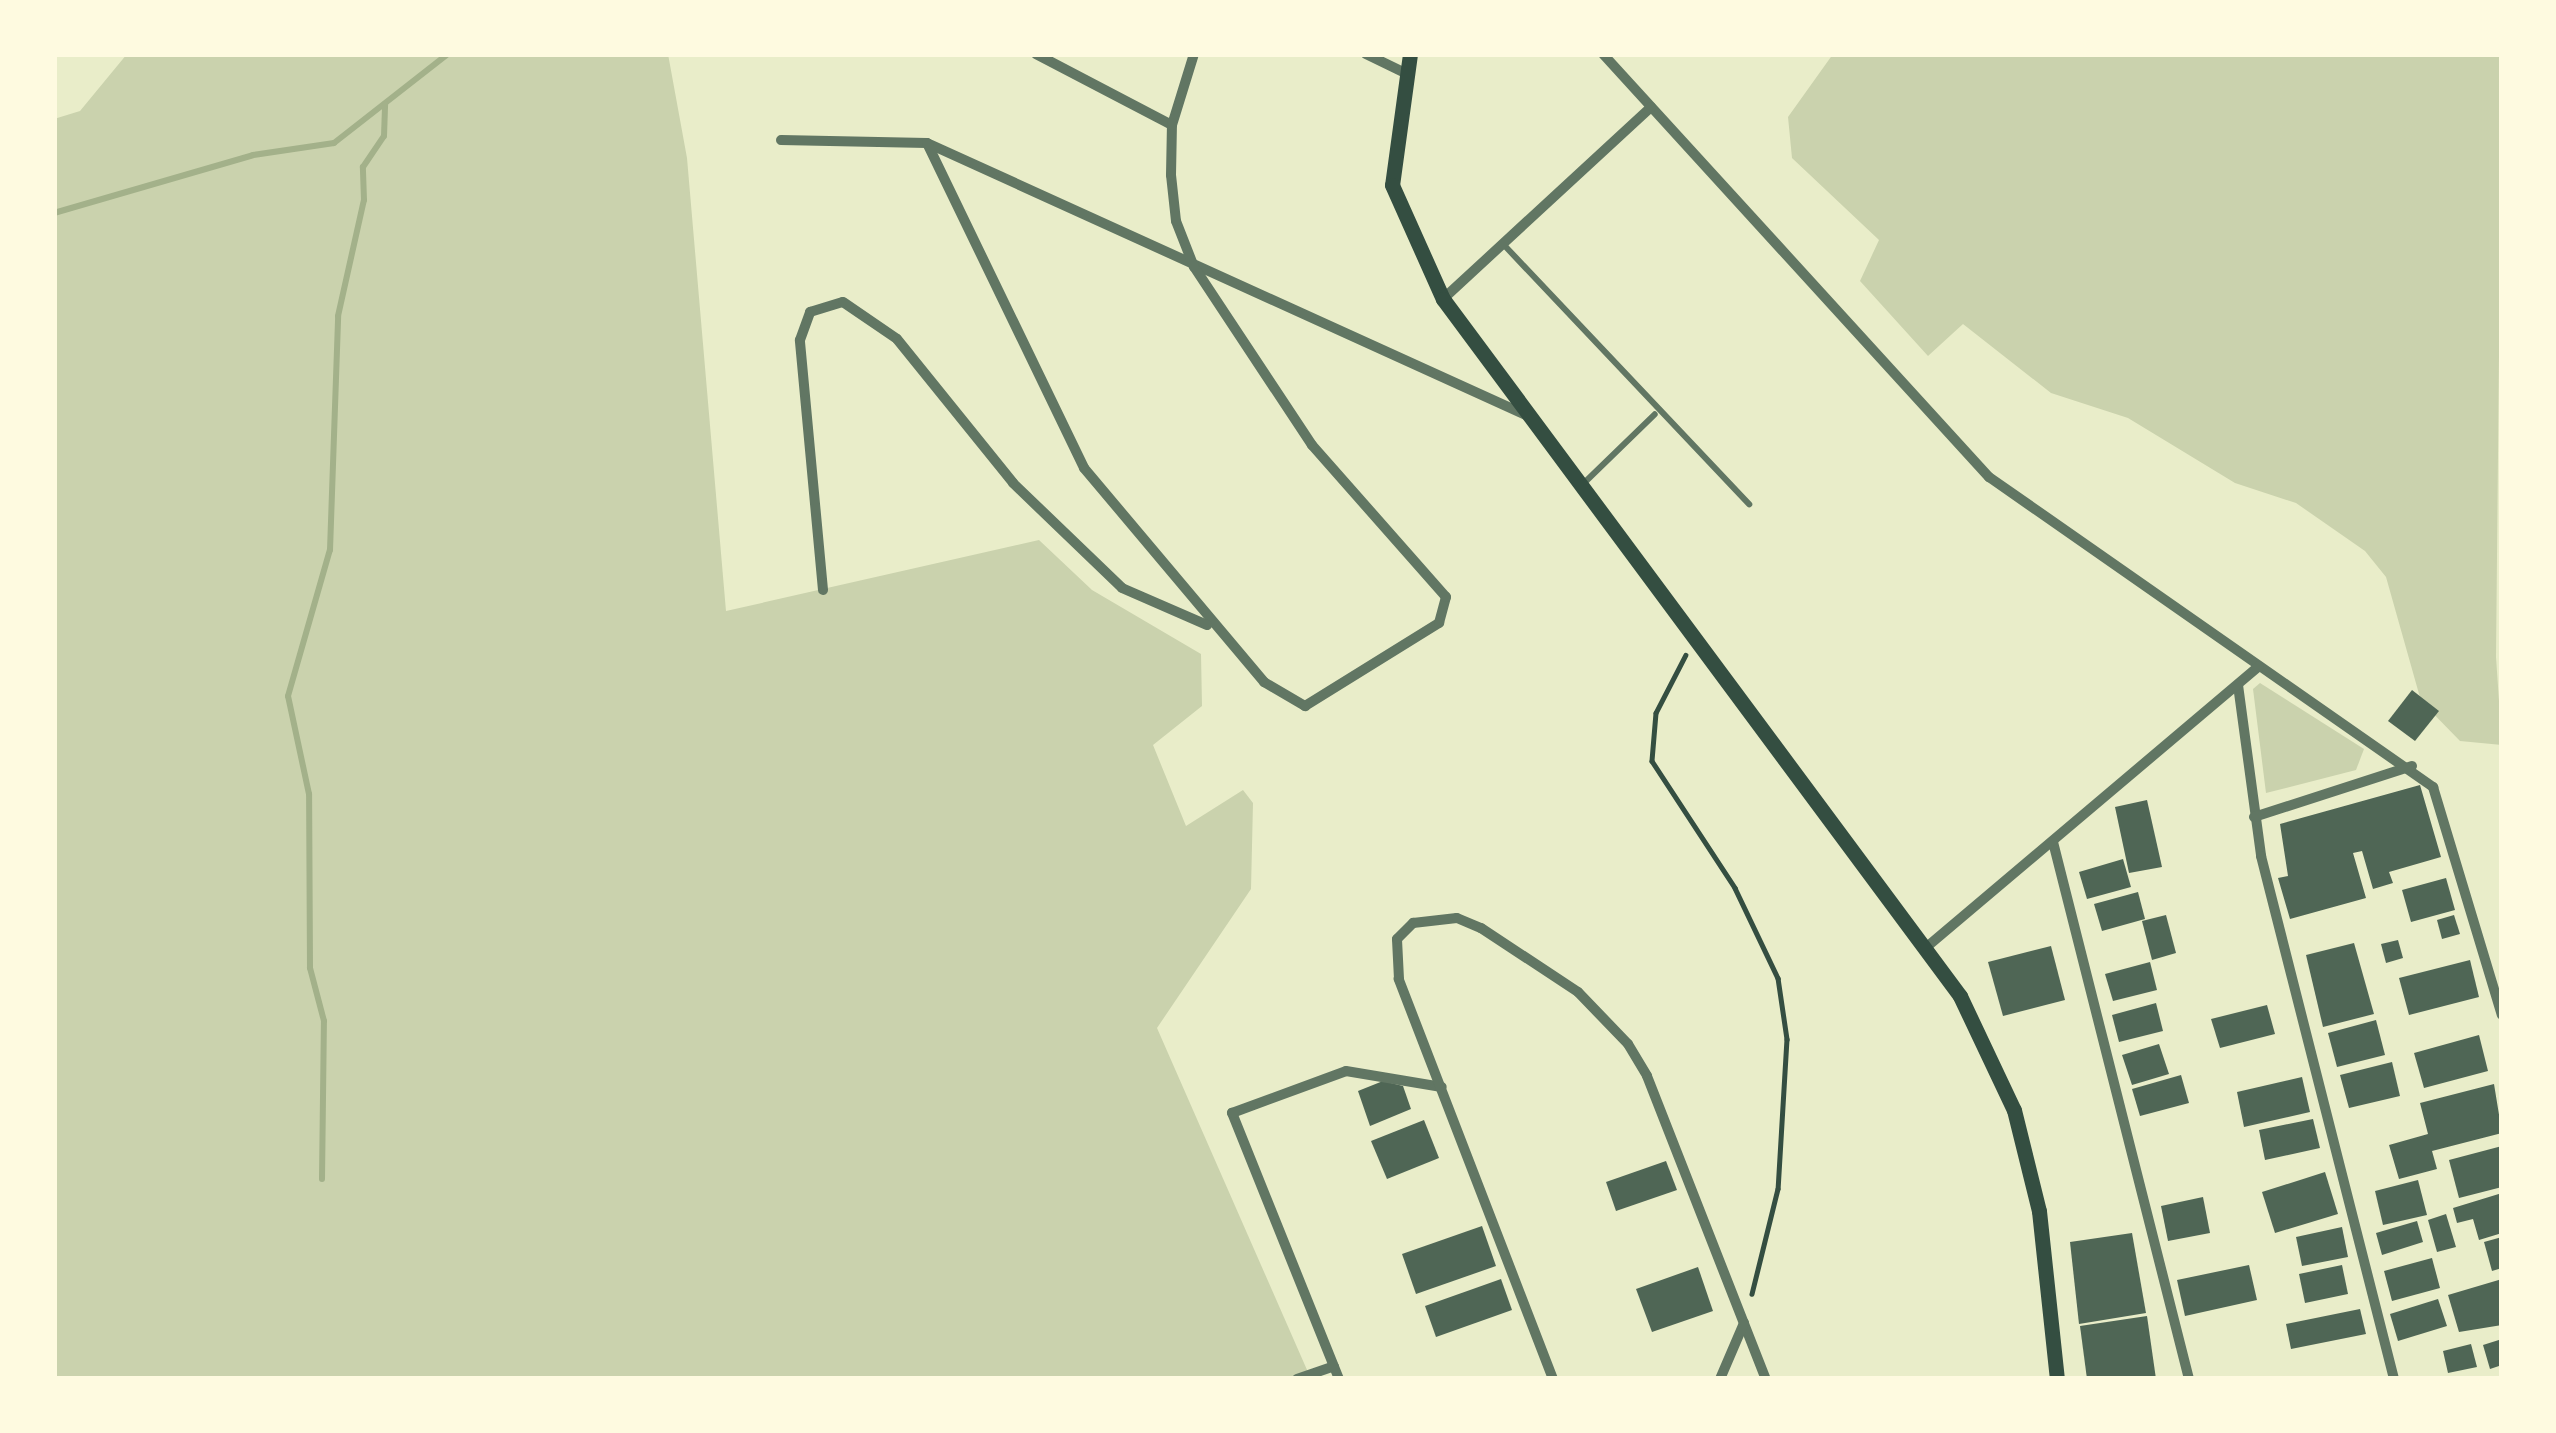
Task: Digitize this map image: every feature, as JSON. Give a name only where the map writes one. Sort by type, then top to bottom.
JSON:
[{"type":"main road","points":[[1410,54],[1392,185],[1443,299],[1694,639],[1929,944],[2014,1110],[2038,1211],[2057,1379]]},
{"type":"street","points":[[1036,54],[1172,125]]},
{"type":"street","points":[[928,143],[1084,468],[1213,627],[1264,682],[1305,706],[1331,695],[1439,623],[1446,597],[1312,445],[1194,267],[1176,220],[1172,125],[1194,54]]},
{"type":"street","points":[[1366,54],[1405,74]]},
{"type":"street","points":[[1603,54],[1989,477],[2259,666],[2412,766],[2441,801],[2502,1015]]},
{"type":"street","points":[[1443,299],[1651,106]]},
{"type":"street","points":[[781,140],[928,143],[1529,417]]},
{"type":"street","points":[[823,590],[800,340],[810,312],[843,302],[897,339],[1013,483],[1122,588],[1213,627]]},
{"type":"street","points":[[1929,944],[2259,666]]},
{"type":"street","points":[[2238,685],[2254,817],[2394,1379]]},
{"type":"street","points":[[2254,817],[2412,766]]},
{"type":"street","points":[[2053,842],[2189,1379]]},
{"type":"street","points":[[1553,1379],[1394,958],[1402,930],[1433,917],[1481,928],[1603,1014],[1628,1044],[1647,1076],[1766,1379]]},
{"type":"street","points":[[1340,1379],[1232,1113],[1346,1071],[1442,1087]]},
{"type":"street","points":[[1720,1379],[1744,1324]]},
{"type":"street","points":[[1297,1379],[1334,1366]]},
{"type":"lane","points":[[1503,244],[1657,413],[1749,504]]},
{"type":"lane","points":[[1581,487],[1657,413]]},
{"type":"path","points":[[1694,639],[1656,713],[1652,760],[1735,888],[1778,978],[1786,1039],[1778,1189],[1744,1324]]},
{"type":"green space","points":[[127,54],[668,54],[687,158],[726,611],[1039,540],[1092,590],[1201,654],[1202,706],[1153,745],[1186,826],[1243,790],[1253,803],[1251,889],[1157,1028],[1311,1379],[54,1379],[54,119],[80,111]]},
{"type":"green space","points":[[1833,54],[2502,54],[2496,657],[2502,745],[2460,741],[2421,701],[2386,577],[2365,551],[2296,503],[2235,483],[2128,418],[2051,393],[1963,324],[1928,356],[1860,281],[1879,240],[1792,158],[1788,117]]},
{"type":"green space","points":[[2260,683],[2364,749],[2356,770],[2266,793],[2253,689]]},
{"type":"building","points":[[2412,690],[2439,711],[2415,741],[2388,721]]},
{"type":"building","points":[[2420,785],[2441,857],[2389,872],[2393,883],[2373,889],[2362,851],[2353,853],[2366,898],[2290,919],[2278,878],[2288,876],[2280,824]]},
{"type":"building","points":[[2147,800],[2162,867],[2129,873],[2115,807]]},
{"type":"building","points":[[2123,859],[2131,887],[2087,899],[2079,872]]},
{"type":"building","points":[[2446,878],[2455,910],[2411,922],[2402,890]]},
{"type":"building","points":[[2138,892],[2145,919],[2102,931],[2094,904]]},
{"type":"building","points":[[2166,915],[2176,953],[2152,960],[2142,921]]},
{"type":"building","points":[[2454,915],[2460,934],[2442,939],[2437,920]]},
{"type":"building","points":[[2398,940],[2403,958],[2386,963],[2381,944]]},
{"type":"building","points":[[2354,943],[2374,1014],[2323,1027],[2306,955]]},
{"type":"building","points":[[2051,946],[2065,1000],[2003,1016],[1988,962]]},
{"type":"building","points":[[2470,960],[2479,997],[2409,1015],[2399,978]]},
{"type":"building","points":[[2150,962],[2157,990],[2113,1001],[2105,974]]},
{"type":"building","points":[[2156,1003],[2163,1031],[2119,1042],[2112,1015]]},
{"type":"building","points":[[2267,1005],[2275,1034],[2220,1048],[2211,1019]]},
{"type":"building","points":[[2376,1020],[2385,1055],[2337,1067],[2328,1033]]},
{"type":"building","points":[[2479,1035],[2488,1071],[2424,1088],[2414,1053]]},
{"type":"building","points":[[2159,1044],[2169,1074],[2132,1085],[2122,1055]]},
{"type":"building","points":[[2392,1062],[2400,1096],[2349,1108],[2340,1075]]},
{"type":"building","points":[[2181,1075],[2189,1103],[2140,1116],[2132,1089]]},
{"type":"building","points":[[2302,1077],[2310,1112],[2244,1127],[2237,1092]]},
{"type":"building","points":[[1383,1081],[1403,1086],[1411,1109],[1370,1126],[1358,1091]]},
{"type":"building","points":[[2494,1084],[2502,1133],[2432,1151],[2437,1169],[2399,1179],[2389,1145],[2428,1134],[2420,1103]]},
{"type":"building","points":[[2313,1119],[2320,1148],[2265,1160],[2259,1130]]},
{"type":"building","points":[[1424,1120],[1439,1158],[1387,1179],[1371,1141]]},
{"type":"building","points":[[2502,1146],[2502,1187],[2459,1198],[2449,1160]]},
{"type":"building","points":[[1666,1161],[1677,1190],[1616,1211],[1606,1182]]},
{"type":"building","points":[[2325,1172],[2338,1214],[2275,1233],[2262,1192]]},
{"type":"building","points":[[2418,1180],[2427,1215],[2383,1225],[2375,1191]]},
{"type":"building","points":[[2502,1193],[2502,1233],[2479,1240],[2473,1219],[2457,1223],[2453,1208]]},
{"type":"building","points":[[2203,1197],[2210,1233],[2168,1241],[2161,1206]]},
{"type":"building","points":[[2446,1214],[2456,1247],[2437,1252],[2428,1220]]},
{"type":"building","points":[[2417,1221],[2423,1242],[2382,1255],[2376,1233]]},
{"type":"building","points":[[1482,1226],[1496,1266],[1416,1294],[1402,1254]]},
{"type":"building","points":[[2342,1227],[2348,1257],[2302,1266],[2296,1237]]},
{"type":"building","points":[[2132,1233],[2146,1313],[2079,1324],[2070,1242]]},
{"type":"building","points":[[2502,1237],[2502,1268],[2492,1271],[2484,1242]]},
{"type":"building","points":[[2432,1258],[2440,1288],[2392,1301],[2384,1271]]},
{"type":"building","points":[[2249,1265],[2257,1300],[2185,1316],[2177,1280]]},
{"type":"building","points":[[2342,1265],[2348,1294],[2305,1303],[2299,1274]]},
{"type":"building","points":[[1698,1267],[1713,1311],[1652,1332],[1636,1289]]},
{"type":"building","points":[[1501,1279],[1512,1310],[1436,1337],[1425,1306]]},
{"type":"building","points":[[2502,1279],[2502,1325],[2459,1332],[2448,1295]]},
{"type":"building","points":[[2438,1299],[2447,1326],[2398,1341],[2390,1314]]},
{"type":"building","points":[[2360,1309],[2366,1334],[2291,1349],[2286,1324]]},
{"type":"building","points":[[2147,1316],[2156,1379],[2087,1379],[2080,1326]]},
{"type":"building","points":[[2502,1339],[2502,1365],[2490,1369],[2483,1345]]},
{"type":"building","points":[[2471,1344],[2477,1367],[2448,1373],[2443,1351]]},
{"type":"waterway","points":[[54,213],[253,155],[334,143],[448,54]]},
{"type":"waterway","points":[[322,1179],[324,1021],[310,968],[309,794],[288,696],[330,550],[338,316],[364,200],[363,167],[384,136],[385,104]]}]
